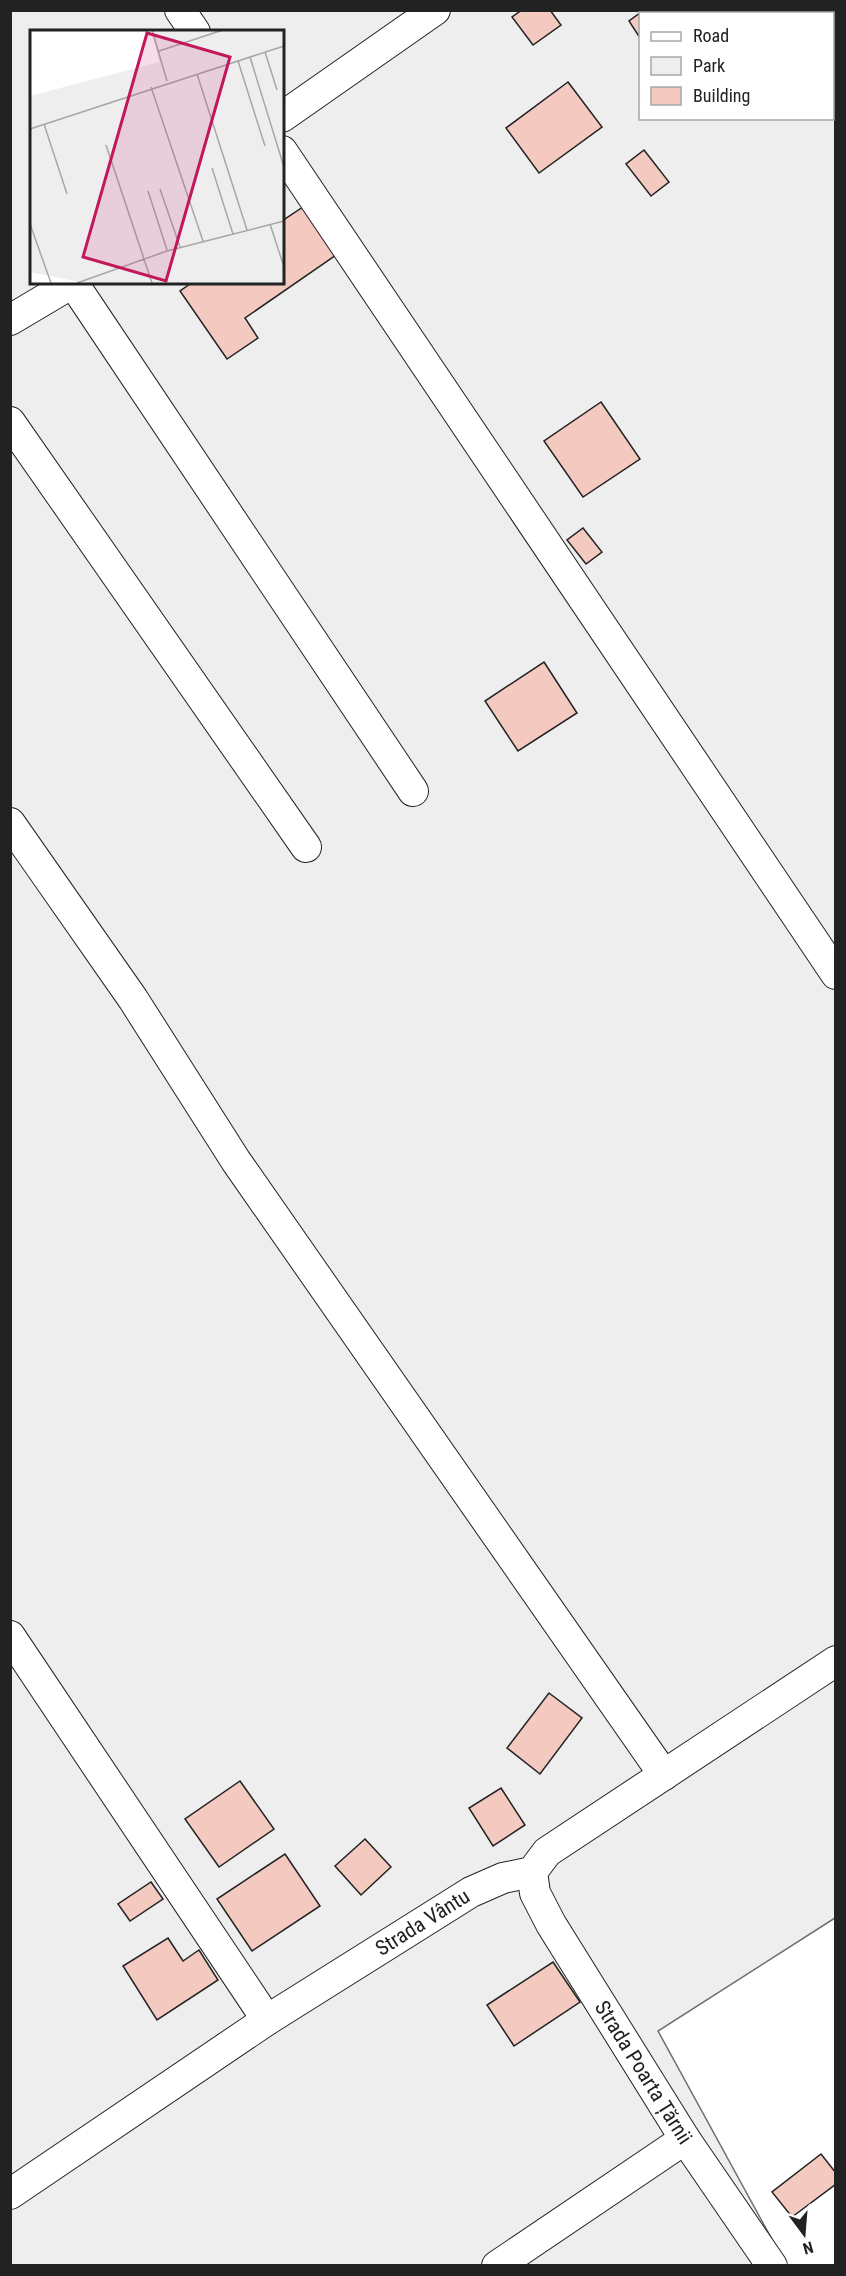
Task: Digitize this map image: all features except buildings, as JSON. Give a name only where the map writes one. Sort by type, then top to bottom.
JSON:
[{"type":"street","points":[[180,10],[194,30]]},
{"type":"street","points":[[284,116],[435,10]]},
{"type":"street","points":[[284,154],[836,974]]},
{"type":"street","points":[[10,320],[71,284]]},
{"type":"street","points":[[75,284],[413,791]]},
{"type":"street","points":[[10,422],[306,847]]},
{"type":"street","points":[[10,823],[133,999],[236,1161],[664,1775]]},
{"type":"street","points":[[10,1636],[267,2020]]},
{"type":"street","points":[[532,1872],[547,1852],[836,1661]]},
{"type":"street","name":"Strada Vântu","points":[[10,2194],[267,2020],[471,1892],[503,1878],[532,1872]]},
{"type":"street","name":"Strada Poarta Țărnii","points":[[532,1872],[535,1893],[551,1924],[685,2139],[772,2265]]},
{"type":"street","points":[[497,2265],[685,2139]]},
{"type":"green space","points":[[11,11],[835,11],[835,1918],[658,2031],[786,2265],[11,2266]]}]
